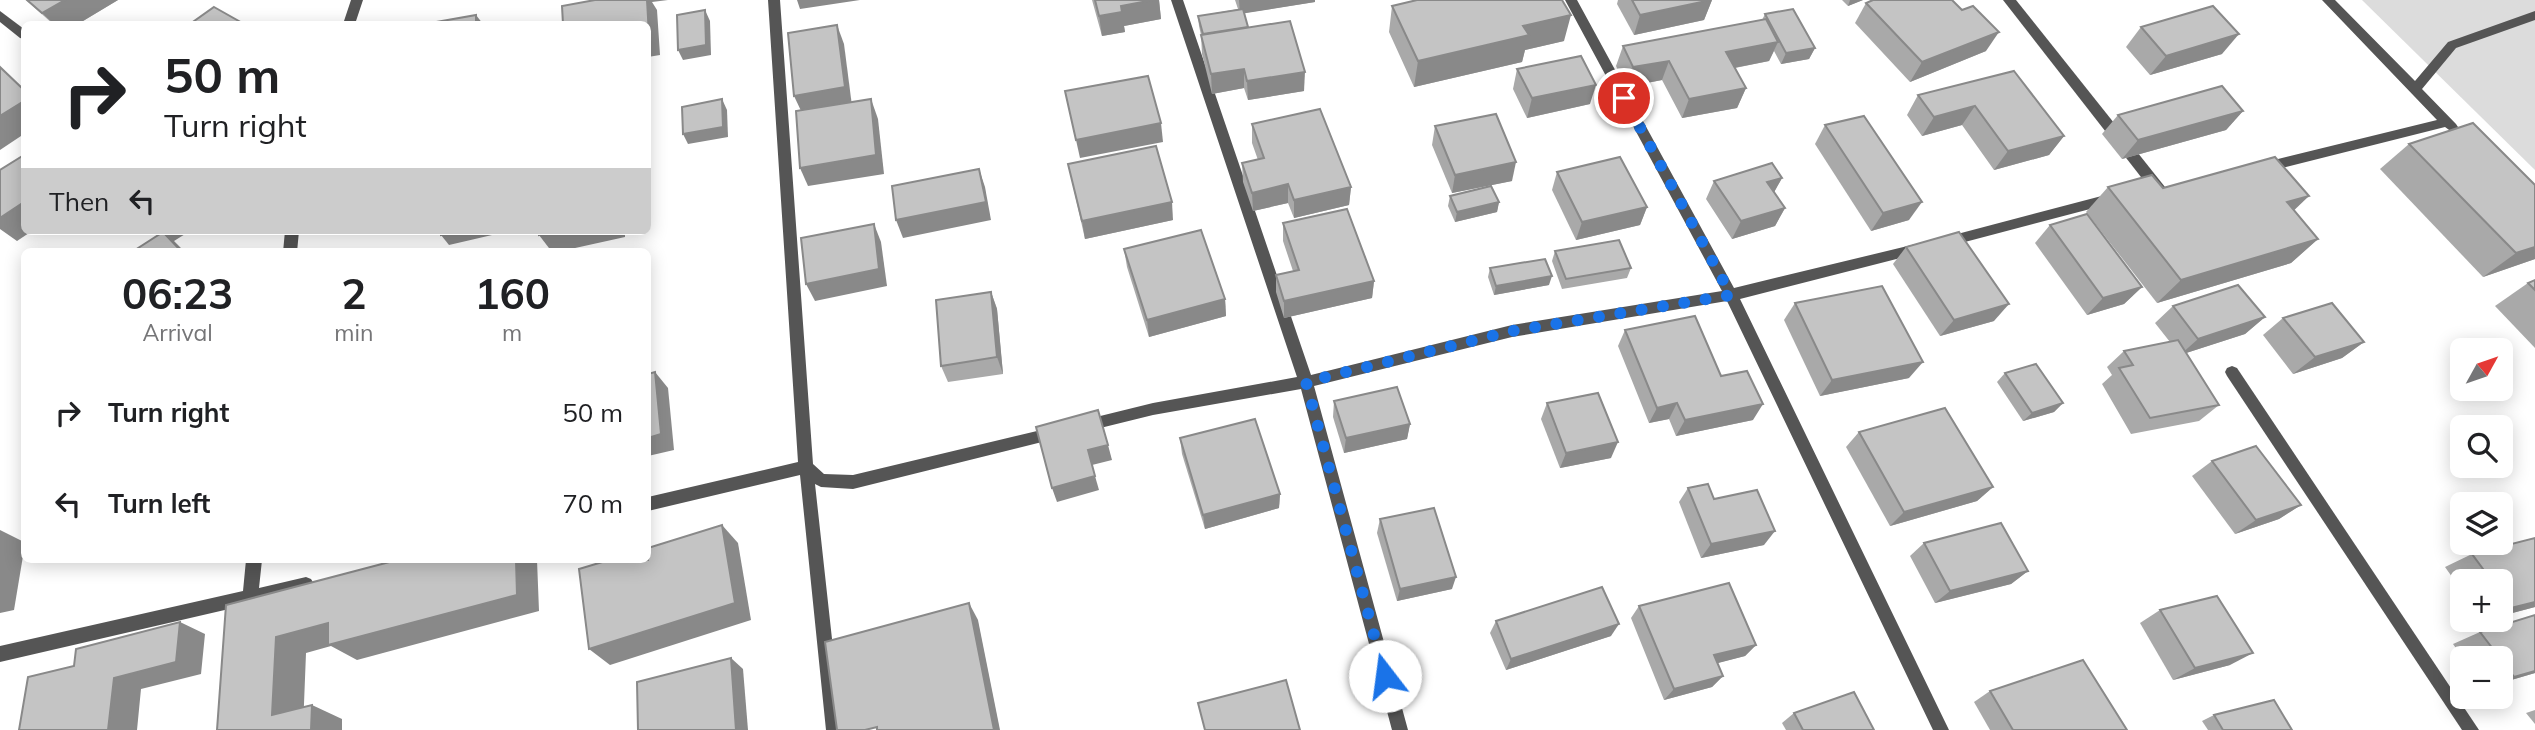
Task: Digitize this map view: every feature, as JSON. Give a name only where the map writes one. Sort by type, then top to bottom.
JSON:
[{"type":"lane","points":[[350,21],[357,0]]},
{"type":"lane","points":[[774,0],[806,467],[834,730]]},
{"type":"lane","points":[[1177,0],[1306,382],[1400,730]]},
{"type":"lane","points":[[1571,0],[1731,295],[1941,730]]},
{"type":"lane","points":[[806,467],[821,480],[853,482],[1153,409],[1306,382],[1512,331],[1731,295],[2138,192],[2168,192],[2009,0]]},
{"type":"lane","points":[[2328,0],[2467,142]]},
{"type":"lane","points":[[0,15],[21,32]]},
{"type":"lane","points":[[2416,88],[2452,45],[2535,15]]},
{"type":"lane","points":[[2253,171],[2447,122]]},
{"type":"lane","points":[[2232,372],[2471,730]]},
{"type":"lane","points":[[651,503],[806,467]]},
{"type":"lane","points":[[246,624],[254,563]]},
{"type":"lane","points":[[0,654],[317,582]]},
{"type":"shaded area","points":[[2362,0],[2535,0],[2535,170]]},
{"type":"building","points":[[27,0],[65,0],[42,13]]},
{"type":"building","points":[[595,0],[647,0],[648,21],[563,21],[562,6]]},
{"type":"building","points":[[1095,0],[1153,0],[1121,6],[1122,12],[1099,16]]},
{"type":"building","points":[[1417,0],[1562,0],[1571,15],[1523,26],[1529,35],[1418,61],[1392,6]]},
{"type":"building","points":[[1632,0],[1711,0],[1640,15]]},
{"type":"building","points":[[1873,0],[1952,0],[1962,10],[1973,6],[1999,32],[1922,62],[1866,3]]},
{"type":"building","points":[[2213,6],[2239,34],[2166,56],[2141,27]]},
{"type":"building","points":[[214,7],[239,21],[194,21]]},
{"type":"building","points":[[1243,9],[1248,27],[1203,34],[1198,16]]},
{"type":"building","points":[[1793,9],[1815,48],[1786,53],[1765,14]]},
{"type":"building","points":[[705,10],[706,45],[678,50],[677,15]]},
{"type":"building","points":[[476,15],[476,21],[442,21]]},
{"type":"building","points":[[1766,19],[1778,42],[1726,52],[1746,88],[1689,99],[1669,61],[1633,67],[1623,46]]},
{"type":"building","points":[[1290,21],[1305,72],[1247,81],[1244,69],[1211,74],[1201,35]]},
{"type":"building","points":[[837,25],[845,87],[794,96],[788,33]]},
{"type":"building","points":[[1581,56],[1596,85],[1532,98],[1517,69]]},
{"type":"building","points":[[0,67],[21,87],[21,103],[0,116]]},
{"type":"building","points":[[2014,71],[2064,136],[2008,151],[1975,106],[1934,117],[1918,95]]},
{"type":"building","points":[[1148,76],[1161,123],[1076,140],[1065,91]]},
{"type":"building","points":[[2222,86],[2243,111],[2138,140],[2118,115]]},
{"type":"building","points":[[722,99],[723,127],[683,134],[682,107]]},
{"type":"building","points":[[871,99],[876,155],[800,168],[796,111]]},
{"type":"building","points":[[1320,109],[1351,187],[1294,200],[1288,184],[1252,193],[1242,163],[1264,158],[1252,124]]},
{"type":"building","points":[[1496,114],[1516,162],[1455,175],[1435,126]]},
{"type":"building","points":[[1864,116],[1922,202],[1883,213],[1825,125]]},
{"type":"building","points":[[2473,123],[2535,185],[2535,247],[2516,253],[2409,144]]},
{"type":"building","points":[[1156,146],[1172,202],[1082,221],[1068,164]]},
{"type":"building","points":[[21,157],[21,204],[0,218],[0,170]]},
{"type":"building","points":[[1620,157],[1647,207],[1582,222],[1557,172]]},
{"type":"building","points":[[2275,157],[2309,196],[2287,202],[2318,239],[2181,280],[2108,187],[2152,175],[2163,188]]},
{"type":"building","points":[[1772,163],[1782,178],[1767,182],[1785,208],[1741,221],[1714,181]]},
{"type":"building","points":[[979,169],[986,202],[896,220],[892,186]]},
{"type":"building","points":[[1491,186],[1499,202],[1457,212],[1450,196]]},
{"type":"building","points":[[1347,209],[1374,281],[1284,301],[1276,275],[1299,270],[1283,223]]},
{"type":"building","points":[[2087,214],[2142,287],[2103,298],[2050,225]]},
{"type":"building","points":[[874,224],[879,269],[806,284],[801,238]]},
{"type":"building","points":[[1201,230],[1225,299],[1147,320],[1124,249]]},
{"type":"building","points":[[1959,232],[2009,304],[1954,320],[1906,247]]},
{"type":"building","points":[[158,235],[166,235],[178,248],[138,248]]},
{"type":"building","points":[[1619,240],[1631,268],[1566,279],[1555,251]]},
{"type":"building","points":[[1545,259],[1552,276],[1496,286],[1490,268]]},
{"type":"building","points":[[2535,280],[2535,290],[2528,283]]},
{"type":"building","points":[[2238,285],[2265,317],[2198,339],[2173,306]]},
{"type":"building","points":[[1882,286],[1923,362],[1832,380],[1795,303]]},
{"type":"building","points":[[991,292],[997,357],[941,366],[936,300]]},
{"type":"building","points":[[2332,303],[2364,342],[2315,357],[2283,318]]},
{"type":"building","points":[[1695,316],[1721,376],[1747,371],[1763,404],[1685,420],[1677,403],[1657,408],[1625,330]]},
{"type":"building","points":[[2178,340],[2219,405],[2150,418],[2119,368],[2133,365],[2124,351]]},
{"type":"building","points":[[2036,364],[2063,403],[2032,413],[2005,373]]},
{"type":"building","points":[[655,372],[661,434],[651,437],[651,373]]},
{"type":"building","points":[[1397,387],[1410,424],[1346,438],[1334,401]]},
{"type":"building","points":[[1598,393],[1618,442],[1566,453],[1547,403]]},
{"type":"building","points":[[1945,408],[1993,487],[1904,512],[1859,432]]},
{"type":"building","points":[[1098,410],[1108,445],[1088,450],[1095,476],[1052,488],[1036,427]]},
{"type":"building","points":[[1255,419],[1280,494],[1203,515],[1180,438]]},
{"type":"building","points":[[2256,446],[2301,505],[2256,520],[2212,461]]},
{"type":"building","points":[[1708,484],[1714,499],[1757,490],[1775,531],[1711,544],[1688,488]]},
{"type":"building","points":[[1434,508],[1456,577],[1400,589],[1380,519]]},
{"type":"building","points":[[2001,523],[2028,571],[1950,591],[1924,543]]},
{"type":"building","points":[[722,525],[735,603],[589,649],[579,569],[599,563],[651,563],[651,547]]},
{"type":"building","points":[[2535,538],[2535,602],[2513,608],[2513,569],[2483,569],[2473,555],[2513,555],[2513,544]]},
{"type":"building","points":[[386,563],[516,563],[517,595],[328,645],[328,623],[276,637],[272,715],[312,705],[311,730],[217,730],[226,605]]},
{"type":"building","points":[[1729,583],[1756,645],[1714,655],[1723,676],[1674,689],[1639,606]]},
{"type":"building","points":[[1602,587],[1619,624],[1511,659],[1496,621]]},
{"type":"building","points":[[2217,596],[2253,653],[2195,668],[2160,610]]},
{"type":"building","points":[[969,603],[994,730],[877,730],[877,727],[837,730],[825,642]]},
{"type":"building","points":[[2535,615],[2535,671],[2514,677],[2513,646],[2491,646],[2480,632],[2513,632],[2513,622]]},
{"type":"building","points":[[180,622],[176,662],[114,678],[108,730],[19,730],[28,677],[74,666],[76,649]]},
{"type":"building","points":[[731,658],[736,730],[638,730],[637,682]]},
{"type":"building","points":[[2083,660],[2127,730],[2013,730],[1990,691]]},
{"type":"building","points":[[1286,680],[1300,730],[1205,730],[1198,703]]},
{"type":"building","points":[[1854,692],[1874,730],[1803,730],[1794,713]]},
{"type":"building","points":[[2274,700],[2292,730],[2223,730],[2214,715]]},
{"type":"route","points":[[1385,676],[1306,382],[1512,331],[1731,295],[1624,98]]}]
